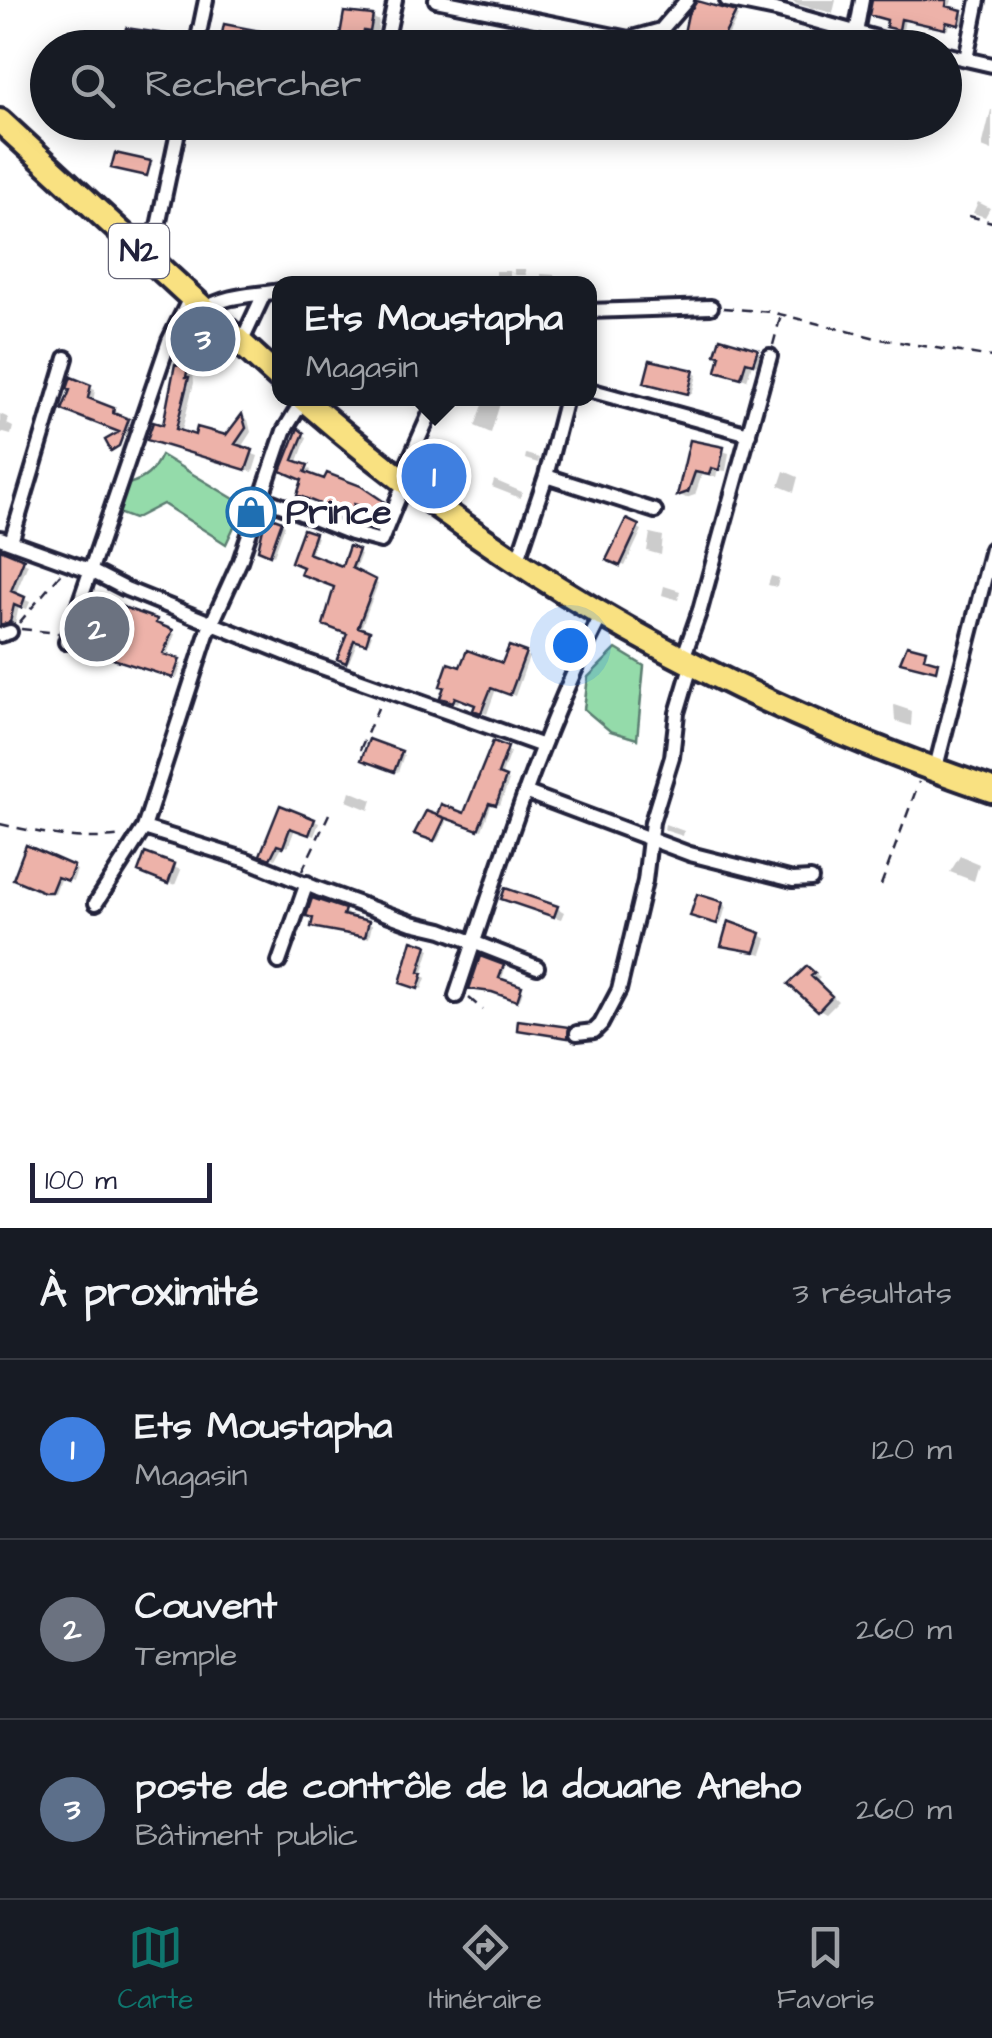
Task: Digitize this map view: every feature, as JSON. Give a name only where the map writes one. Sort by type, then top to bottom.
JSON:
[{"type":"highway","name":"N2","points":[[0,121],[272,372]]},
{"type":"highway","points":[[310,406],[402,483],[516,562],[686,664],[827,728],[992,790]]},
{"type":"street","points":[[200,30],[206,0]]},
{"type":"street","points":[[389,30],[395,0]]},
{"type":"street","points":[[436,0],[586,30]]},
{"type":"street","points":[[527,18],[531,0]]},
{"type":"street","points":[[661,30],[687,0]]},
{"type":"street","points":[[726,0],[777,5],[848,30]]},
{"type":"street","points":[[854,30],[862,0]]},
{"type":"street","points":[[966,58],[978,0]]},
{"type":"street","points":[[962,57],[992,65]]},
{"type":"street","points":[[147,258],[157,231],[176,140]]},
{"type":"street","points":[[67,637],[168,341],[197,304],[236,295],[272,293]]},
{"type":"street","points":[[241,343],[272,293]]},
{"type":"street","points":[[597,313],[711,308]]},
{"type":"street","points":[[577,1033],[594,1030],[615,1001],[646,881],[650,840],[686,664],[770,356]]},
{"type":"street","points":[[66,358],[6,540],[211,623],[540,746]]},
{"type":"street","points":[[597,392],[749,434]]},
{"type":"street","points":[[96,903],[141,832],[211,623],[240,561],[260,496],[298,406]]},
{"type":"street","points":[[260,496],[380,541],[434,406]]},
{"type":"street","points":[[516,562],[546,476],[564,406]]},
{"type":"street","points":[[546,476],[655,511]]},
{"type":"street","points":[[930,769],[992,549]]},
{"type":"street","points":[[457,992],[540,746],[601,616]]},
{"type":"street","points":[[525,792],[650,840],[748,870],[793,880],[811,879]]},
{"type":"street","points":[[141,832],[303,881],[536,967]]},
{"type":"street","points":[[279,962],[303,881]]},
{"type":"path","points":[[970,216],[992,222]]},
{"type":"path","points":[[711,308],[752,309],[880,339],[992,357]]},
{"type":"path","points":[[770,356],[781,315]]},
{"type":"path","points":[[5,633],[48,590],[68,562]]},
{"type":"path","points":[[5,633],[26,628],[67,637]]},
{"type":"path","points":[[360,750],[389,690]]},
{"type":"path","points":[[881,885],[909,806],[930,769]]},
{"type":"path","points":[[303,881],[329,814]]},
{"type":"path","points":[[0,824],[27,833],[104,838],[141,832]]},
{"type":"path","points":[[457,992],[483,1010]]},
{"type":"green space","points":[[161,455],[244,505],[226,544],[163,504],[134,519],[118,513],[128,484],[148,474]]},
{"type":"green space","points":[[616,649],[644,666],[637,739],[610,731],[584,709],[588,677]]},
{"type":"building","points":[[872,0],[947,0],[946,6],[962,10],[959,25],[946,22],[945,29],[901,19],[899,30],[886,27],[887,20],[869,15]]},
{"type":"building","points":[[697,1],[736,12],[727,30],[685,30],[688,14]]},
{"type":"building","points":[[344,12],[373,15],[370,30],[341,30]]},
{"type":"building","points":[[224,24],[255,30],[223,30]]},
{"type":"building","points":[[115,153],[151,161],[147,176],[111,168]]},
{"type":"building","points":[[720,338],[758,349],[753,364],[746,362],[741,378],[716,371],[720,355],[715,354]]},
{"type":"building","points":[[650,360],[694,370],[688,394],[644,383]]},
{"type":"building","points":[[175,364],[188,367],[189,377],[176,429],[195,435],[197,427],[226,435],[242,414],[246,428],[235,444],[253,450],[246,470],[147,440],[153,422],[163,425]]},
{"type":"building","points":[[71,377],[91,385],[88,398],[129,419],[119,446],[111,451],[105,440],[119,432],[62,410]]},
{"type":"building","points":[[298,428],[304,433],[293,460],[308,465],[305,472],[324,479],[327,473],[361,486],[386,503],[375,529],[366,525],[372,510],[354,504],[350,516],[297,495],[302,480],[281,471]]},
{"type":"building","points":[[690,440],[724,447],[719,470],[711,468],[709,475],[695,472],[688,492],[677,496]]},
{"type":"building","points":[[428,443],[457,458],[449,481],[420,464]]},
{"type":"building","points":[[266,515],[282,521],[270,555],[258,550]]},
{"type":"building","points":[[626,519],[639,525],[620,566],[606,560]]},
{"type":"building","points":[[303,529],[315,533],[308,553],[342,566],[349,546],[359,550],[352,568],[376,580],[358,627],[370,631],[366,644],[354,640],[346,663],[337,659],[347,634],[323,625],[334,587],[300,574],[303,567],[291,562]]},
{"type":"building","points":[[0,549],[24,559],[11,591],[25,597],[21,608],[14,605],[10,622],[0,625]]},
{"type":"building","points":[[120,606],[157,619],[156,623],[173,630],[163,654],[180,659],[173,678],[110,658],[112,653],[104,650]]},
{"type":"building","points":[[907,645],[926,650],[924,658],[938,662],[936,671],[900,662]]},
{"type":"building","points":[[509,646],[526,652],[510,695],[491,688],[481,713],[473,710],[475,705],[455,697],[453,702],[440,698],[448,663],[460,667],[467,650],[502,663]]},
{"type":"building","points":[[369,739],[402,751],[394,772],[361,760]]},
{"type":"building","points":[[493,741],[508,747],[498,774],[506,777],[496,805],[489,803],[478,830],[437,815],[441,804],[464,813]]},
{"type":"building","points":[[280,805],[315,819],[309,835],[290,828],[283,847],[277,845],[270,859],[260,855]]},
{"type":"building","points":[[426,811],[445,818],[434,841],[414,834]]},
{"type":"building","points":[[26,845],[74,866],[68,881],[57,877],[51,892],[44,892],[13,879]]},
{"type":"building","points":[[145,853],[175,864],[168,884],[138,872]]},
{"type":"building","points":[[505,888],[558,906],[554,917],[501,899]]},
{"type":"building","points":[[697,894],[723,902],[717,924],[690,916]]},
{"type":"building","points":[[312,898],[345,909],[343,915],[369,921],[365,937],[311,927],[313,918],[306,916]]},
{"type":"building","points":[[728,921],[761,933],[755,952],[721,946]]},
{"type":"building","points":[[412,940],[427,945],[418,989],[400,983]]},
{"type":"building","points":[[480,956],[504,965],[499,978],[522,986],[517,1001],[469,989]]},
{"type":"building","points":[[807,966],[815,973],[811,976],[832,996],[818,1011],[788,984]]},
{"type":"building","points":[[518,1020],[569,1027],[568,1038],[517,1030]]},
{"type":"place","name":"poste de contrôle de la douane Aneho","points":[[203,339]]},
{"type":"place","name":"Ets Moustapha","points":[[434,476]]},
{"type":"place","name":"Prince","points":[[251,512]]},
{"type":"place","name":"Couvent","points":[[97,629]]}]
